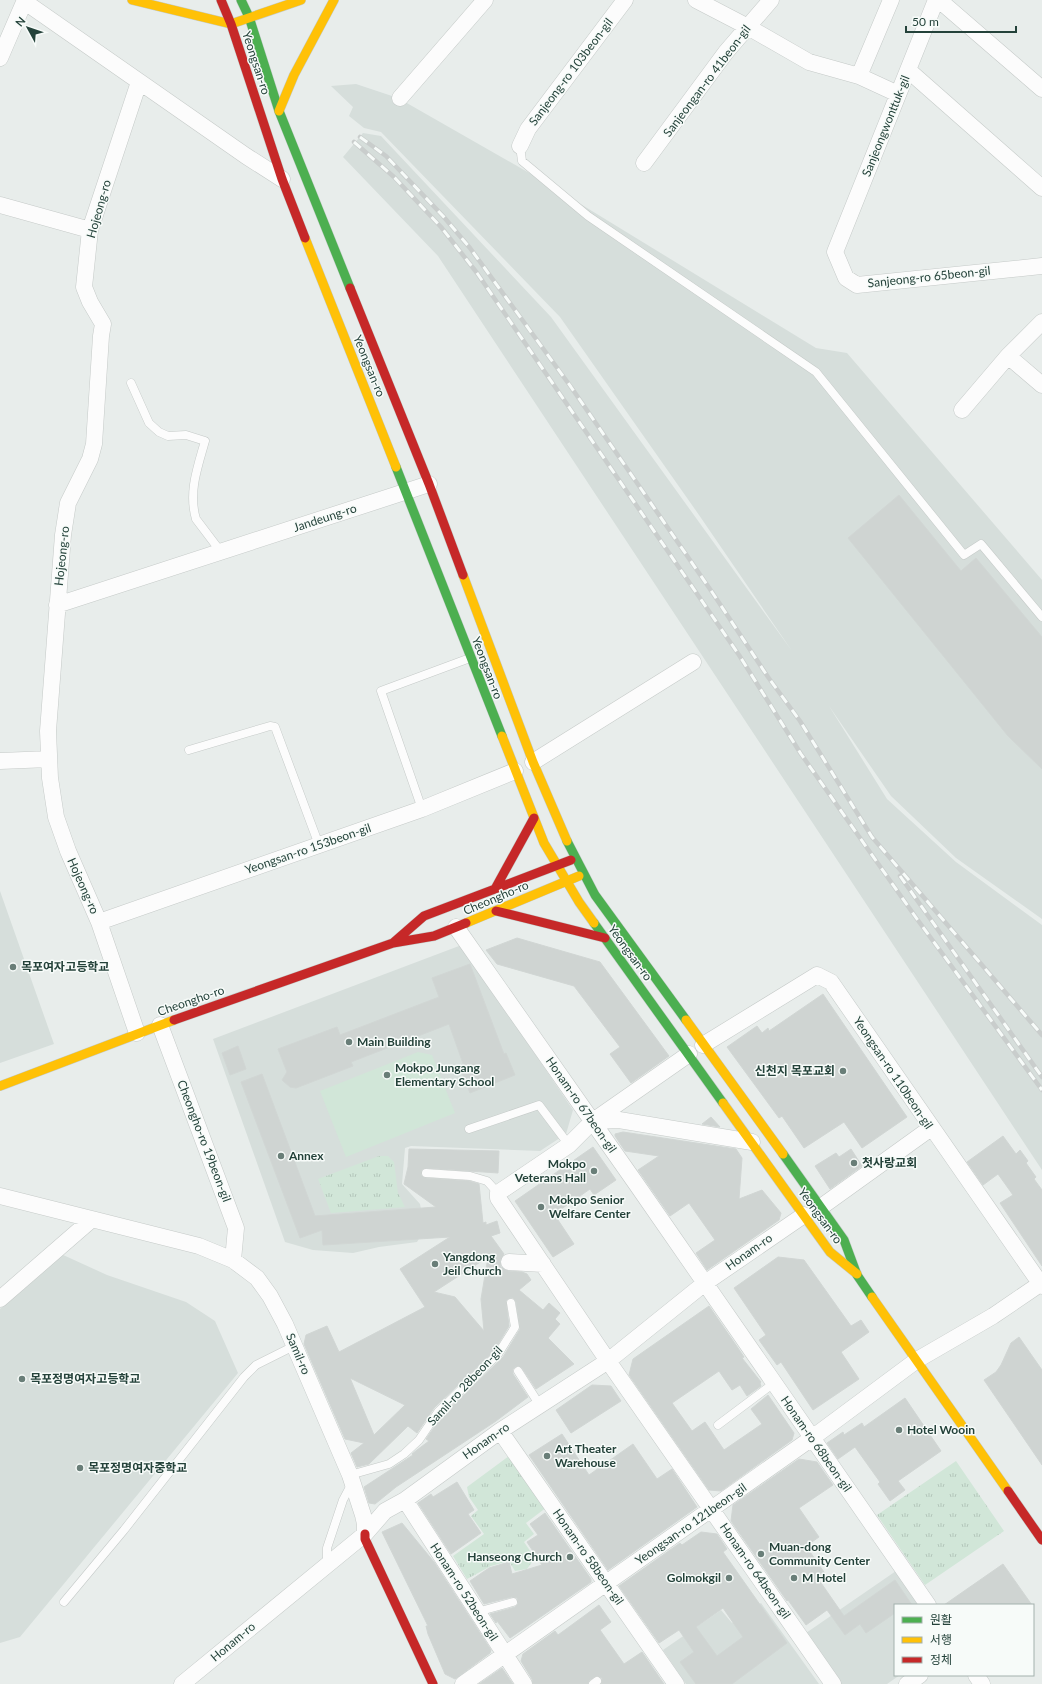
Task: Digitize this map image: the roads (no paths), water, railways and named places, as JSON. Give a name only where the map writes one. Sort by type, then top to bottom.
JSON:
[{"type":"street","points":[[132,0],[231,24],[301,0]]},
{"type":"street","points":[[213,0],[225,1]]},
{"type":"street","name":"Yeongsan-ro","points":[[241,0],[279,111],[429,484],[533,762],[564,835],[576,859],[595,895],[844,1240],[858,1275],[1042,1540]]},
{"type":"street","points":[[279,111],[294,75],[334,0]]},
{"type":"street","points":[[400,98],[485,0]]},
{"type":"street","name":"Sanjeong-ro 103beon-gil","points":[[520,146],[528,129],[625,0]]},
{"type":"street","points":[[696,0],[748,27],[809,62],[859,76],[898,94]]},
{"type":"street","name":"Sanjeongan-ro 41beon-gil","points":[[644,163],[726,52],[770,0]]},
{"type":"street","points":[[859,76],[891,0]]},
{"type":"street","name":"Sanjeongwonttuk-gil","points":[[835,252],[936,0]]},
{"type":"street","points":[[939,0],[1042,89]]},
{"type":"street","points":[[0,58],[25,1],[139,82],[282,179]]},
{"type":"street","name":"Yeongsan-ro","points":[[225,1],[231,24],[282,179],[544,843],[579,902],[830,1252],[858,1275]]},
{"type":"street","points":[[908,70],[1042,188]]},
{"type":"street","name":"Hojeong-ro","points":[[137,1033],[99,922],[68,851],[56,817],[50,778],[48,731],[63,535],[68,503],[90,459],[94,444],[103,324],[90,302],[84,286],[90,230],[139,82]]},
{"type":"street","points":[[0,205],[90,230]]},
{"type":"street","name":"Sanjeong-ro 65beon-gil","points":[[835,252],[846,278],[857,285],[1042,266]]},
{"type":"street","points":[[962,410],[1008,356],[1042,322]]},
{"type":"street","points":[[1008,356],[1042,384]]},
{"type":"street","name":"Jandeung-ro","points":[[57,605],[429,484]]},
{"type":"street","points":[[533,762],[693,662]]},
{"type":"street","points":[[0,761],[49,759]]},
{"type":"street","name":"Yeongsan-ro 153beon-gil","points":[[99,922],[422,809],[515,771]]},
{"type":"street","points":[[495,889],[534,818]]},
{"type":"street","name":"Cheongho-ro","points":[[392,943],[424,916],[576,859]]},
{"type":"street","name":"Cheongho-ro","points":[[0,1086],[137,1033],[392,943],[434,936],[584,874]]},
{"type":"street","points":[[496,911],[605,938]]},
{"type":"street","name":"Honam-ro 67beon-gil","points":[[456,927],[705,1283]]},
{"type":"street","name":"Yeongsan-ro 110beon-gil","points":[[703,1045],[817,975],[830,982],[836,988],[931,1128],[1041,1285]]},
{"type":"street","name":"Cheongho-ro 19beon-gil","points":[[160,1025],[236,1228],[233,1260]]},
{"type":"street","points":[[543,1264],[498,1198],[498,1194],[569,1145],[592,1121],[689,1054]]},
{"type":"street","points":[[592,1121],[619,1120],[752,1142]]},
{"type":"street","points":[[821,1207],[931,1128]]},
{"type":"street","name":"Samil-ro","points":[[0,1196],[199,1246],[233,1260],[257,1278],[270,1296],[285,1324],[351,1478],[363,1515],[365,1524],[365,1539],[433,1684]]},
{"type":"street","name":"Honam-ro","points":[[182,1684],[365,1534],[385,1511],[405,1500],[539,1404],[608,1361],[705,1283],[804,1214]]},
{"type":"street","points":[[0,1299],[91,1220]]},
{"type":"street","points":[[509,1262],[543,1264]]},
{"type":"street","name":"Honam-ro 64beon-gil","points":[[543,1264],[608,1361],[833,1684]]},
{"type":"street","name":"Honam-ro 68beon-gil","points":[[705,1283],[927,1604]]},
{"type":"street","name":"Yeongsan-ro 121beon-gil","points":[[463,1684],[607,1584],[812,1438],[917,1360],[993,1316],[1041,1285]]},
{"type":"street","name":"Honam-ro 58beon-gil","points":[[500,1431],[676,1684]]},
{"type":"street","name":"Honam-ro 52beon-gil","points":[[405,1500],[524,1684]]},
{"type":"street","points":[[907,1684],[919,1676]]},
{"type":"lane","points":[[520,146],[522,161],[588,216],[816,372],[964,555],[981,544],[1042,617]]},
{"type":"lane","points":[[130,383],[149,423],[159,432],[168,436],[186,434],[205,441],[196,474],[193,502],[194,513],[196,519],[221,552]]},
{"type":"lane","points":[[422,809],[382,691],[471,658]]},
{"type":"lane","points":[[189,750],[270,726],[275,727],[319,845]]},
{"type":"lane","points":[[470,1129],[539,1105],[569,1145]]},
{"type":"lane","points":[[426,1173],[470,1176],[487,1181],[498,1194]]},
{"type":"lane","name":"Samil-ro 28beon-gil","points":[[351,1478],[389,1464],[404,1454],[419,1440],[438,1412],[498,1354],[514,1327],[511,1303]]},
{"type":"lane","points":[[64,1602],[124,1530],[244,1377],[256,1365],[294,1346]]},
{"type":"lane","points":[[518,1371],[539,1404]]},
{"type":"lane","points":[[718,1425],[774,1383]]},
{"type":"lane","points":[[327,1564],[327,1548],[351,1478]]},
{"type":"lane","points":[[477,1612],[513,1602]]},
{"type":"railway","points":[[360,137],[386,156],[443,216],[470,248],[571,387],[712,592],[768,677],[800,721],[872,837],[1042,1035]]},
{"type":"railway","points":[[354,142],[394,177],[441,227],[477,273],[739,655],[801,754],[917,919],[1042,1090]]},
{"type":"railway","points":[[900,876],[1042,1077]]},
{"type":"place","name":"목포여자고등학교","points":[[13,967]]},
{"type":"place","name":"Main Building","points":[[349,1042]]},
{"type":"place","name":"신천지 목포교회","points":[[843,1071]]},
{"type":"place","name":"Mokpo Jungang Elementary School","points":[[387,1075]]},
{"type":"place","name":"Annex","points":[[281,1156]]},
{"type":"place","name":"첫사랑교회","points":[[854,1163]]},
{"type":"place","name":"Mokpo Veterans Hall","points":[[594,1171]]},
{"type":"place","name":"Mokpo Senior Welfare Center","points":[[541,1207]]},
{"type":"place","name":"Yangdong Jeil Church","points":[[435,1264]]},
{"type":"place","name":"목포정명여자고등학교","points":[[22,1379]]},
{"type":"place","name":"Hotel Wooin","points":[[899,1430]]},
{"type":"place","name":"Art Theater Warehouse","points":[[547,1456]]},
{"type":"place","name":"목포정명여자중학교","points":[[80,1468]]},
{"type":"place","name":"Muan-dong Community Center","points":[[761,1554]]},
{"type":"place","name":"Hanseong Church","points":[[570,1557]]},
{"type":"place","name":"Golmokgil","points":[[729,1578]]},
{"type":"place","name":"M Hotel","points":[[794,1578]]}]
